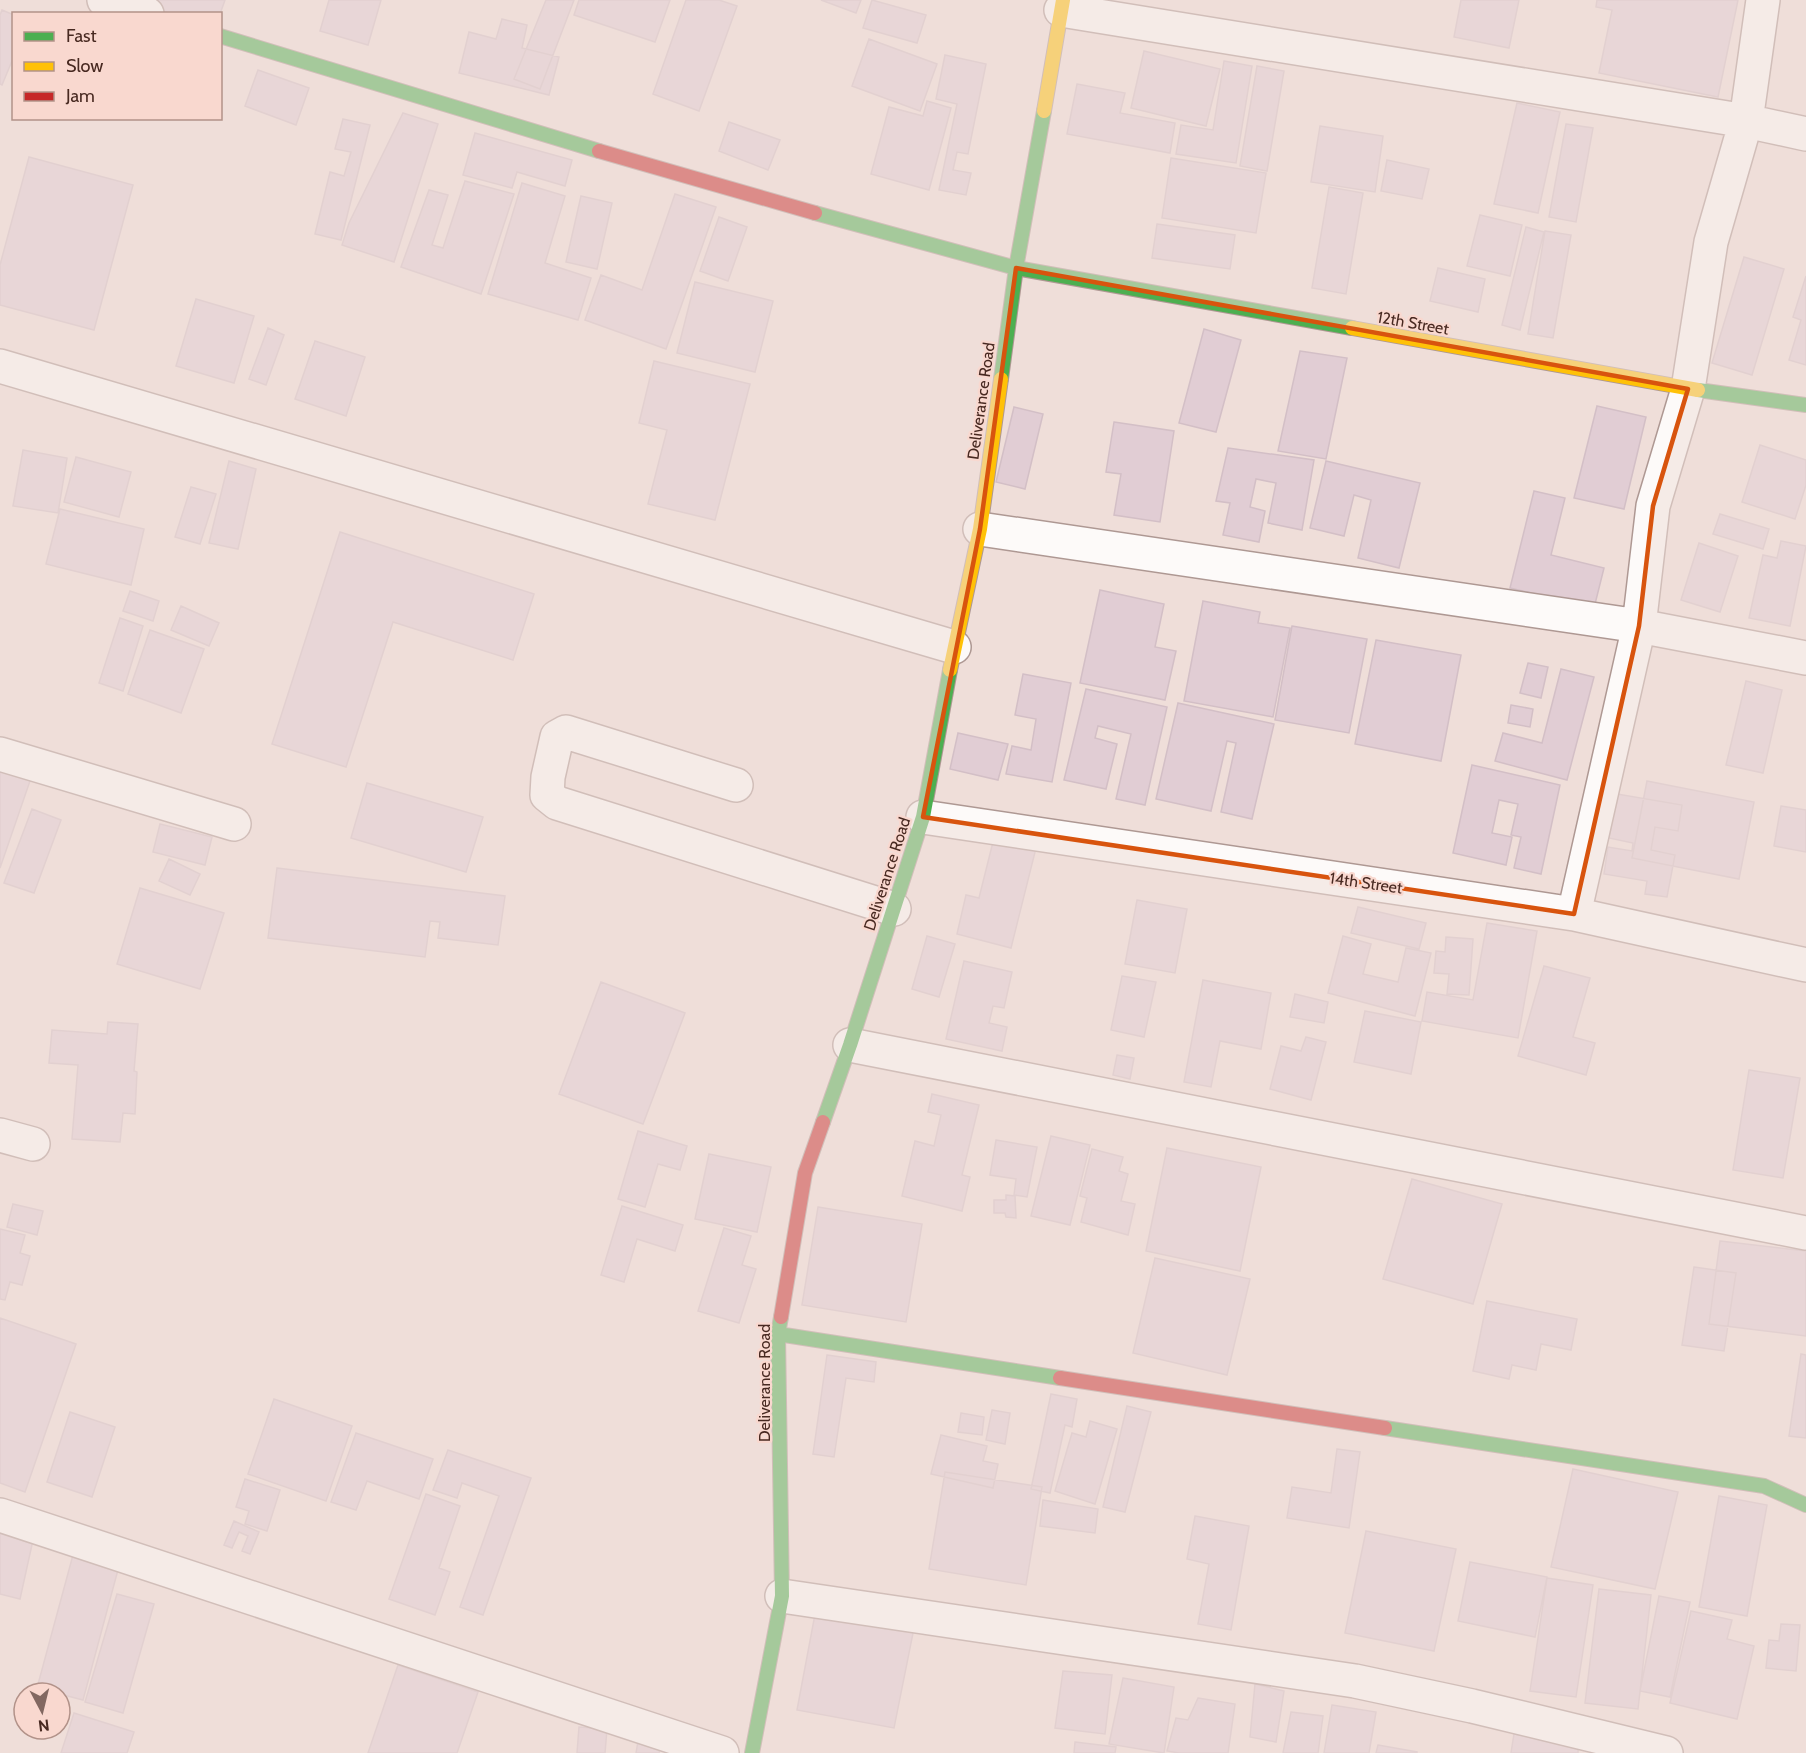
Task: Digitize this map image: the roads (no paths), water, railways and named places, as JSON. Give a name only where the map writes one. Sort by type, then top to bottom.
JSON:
[{"type":"street","points":[[104,0],[141,12]]},
{"type":"street","points":[[1574,914],[1640,626],[1653,506],[1688,389],[1711,242],[1746,121],[1763,0]]},
{"type":"street","points":[[1062,5],[1746,121],[1806,134]]},
{"type":"street","name":"Deliverance Road","points":[[752,1753],[782,1596],[778,1334],[805,1173],[850,1045],[923,817],[954,647],[980,529],[1016,268],[1062,5]]},
{"type":"street","name":"12th Street","points":[[222,37],[679,175],[1016,268],[1688,389],[1806,405]]},
{"type":"street","points":[[0,366],[954,647]]},
{"type":"street","points":[[980,529],[1640,626],[1806,658]]},
{"type":"street","points":[[736,785],[566,732],[557,737],[547,795],[557,803],[894,909]]},
{"type":"street","points":[[0,754],[234,824]]},
{"type":"street","name":"14th Street","points":[[923,817],[1574,914],[1806,965]]},
{"type":"street","points":[[850,1045],[1806,1233]]},
{"type":"street","points":[[0,1135],[33,1144]]},
{"type":"street","points":[[778,1334],[1764,1486],[1806,1505]]},
{"type":"street","points":[[0,1515],[722,1753]]},
{"type":"street","points":[[782,1596],[1355,1681],[1472,1706],[1666,1753]]}]
